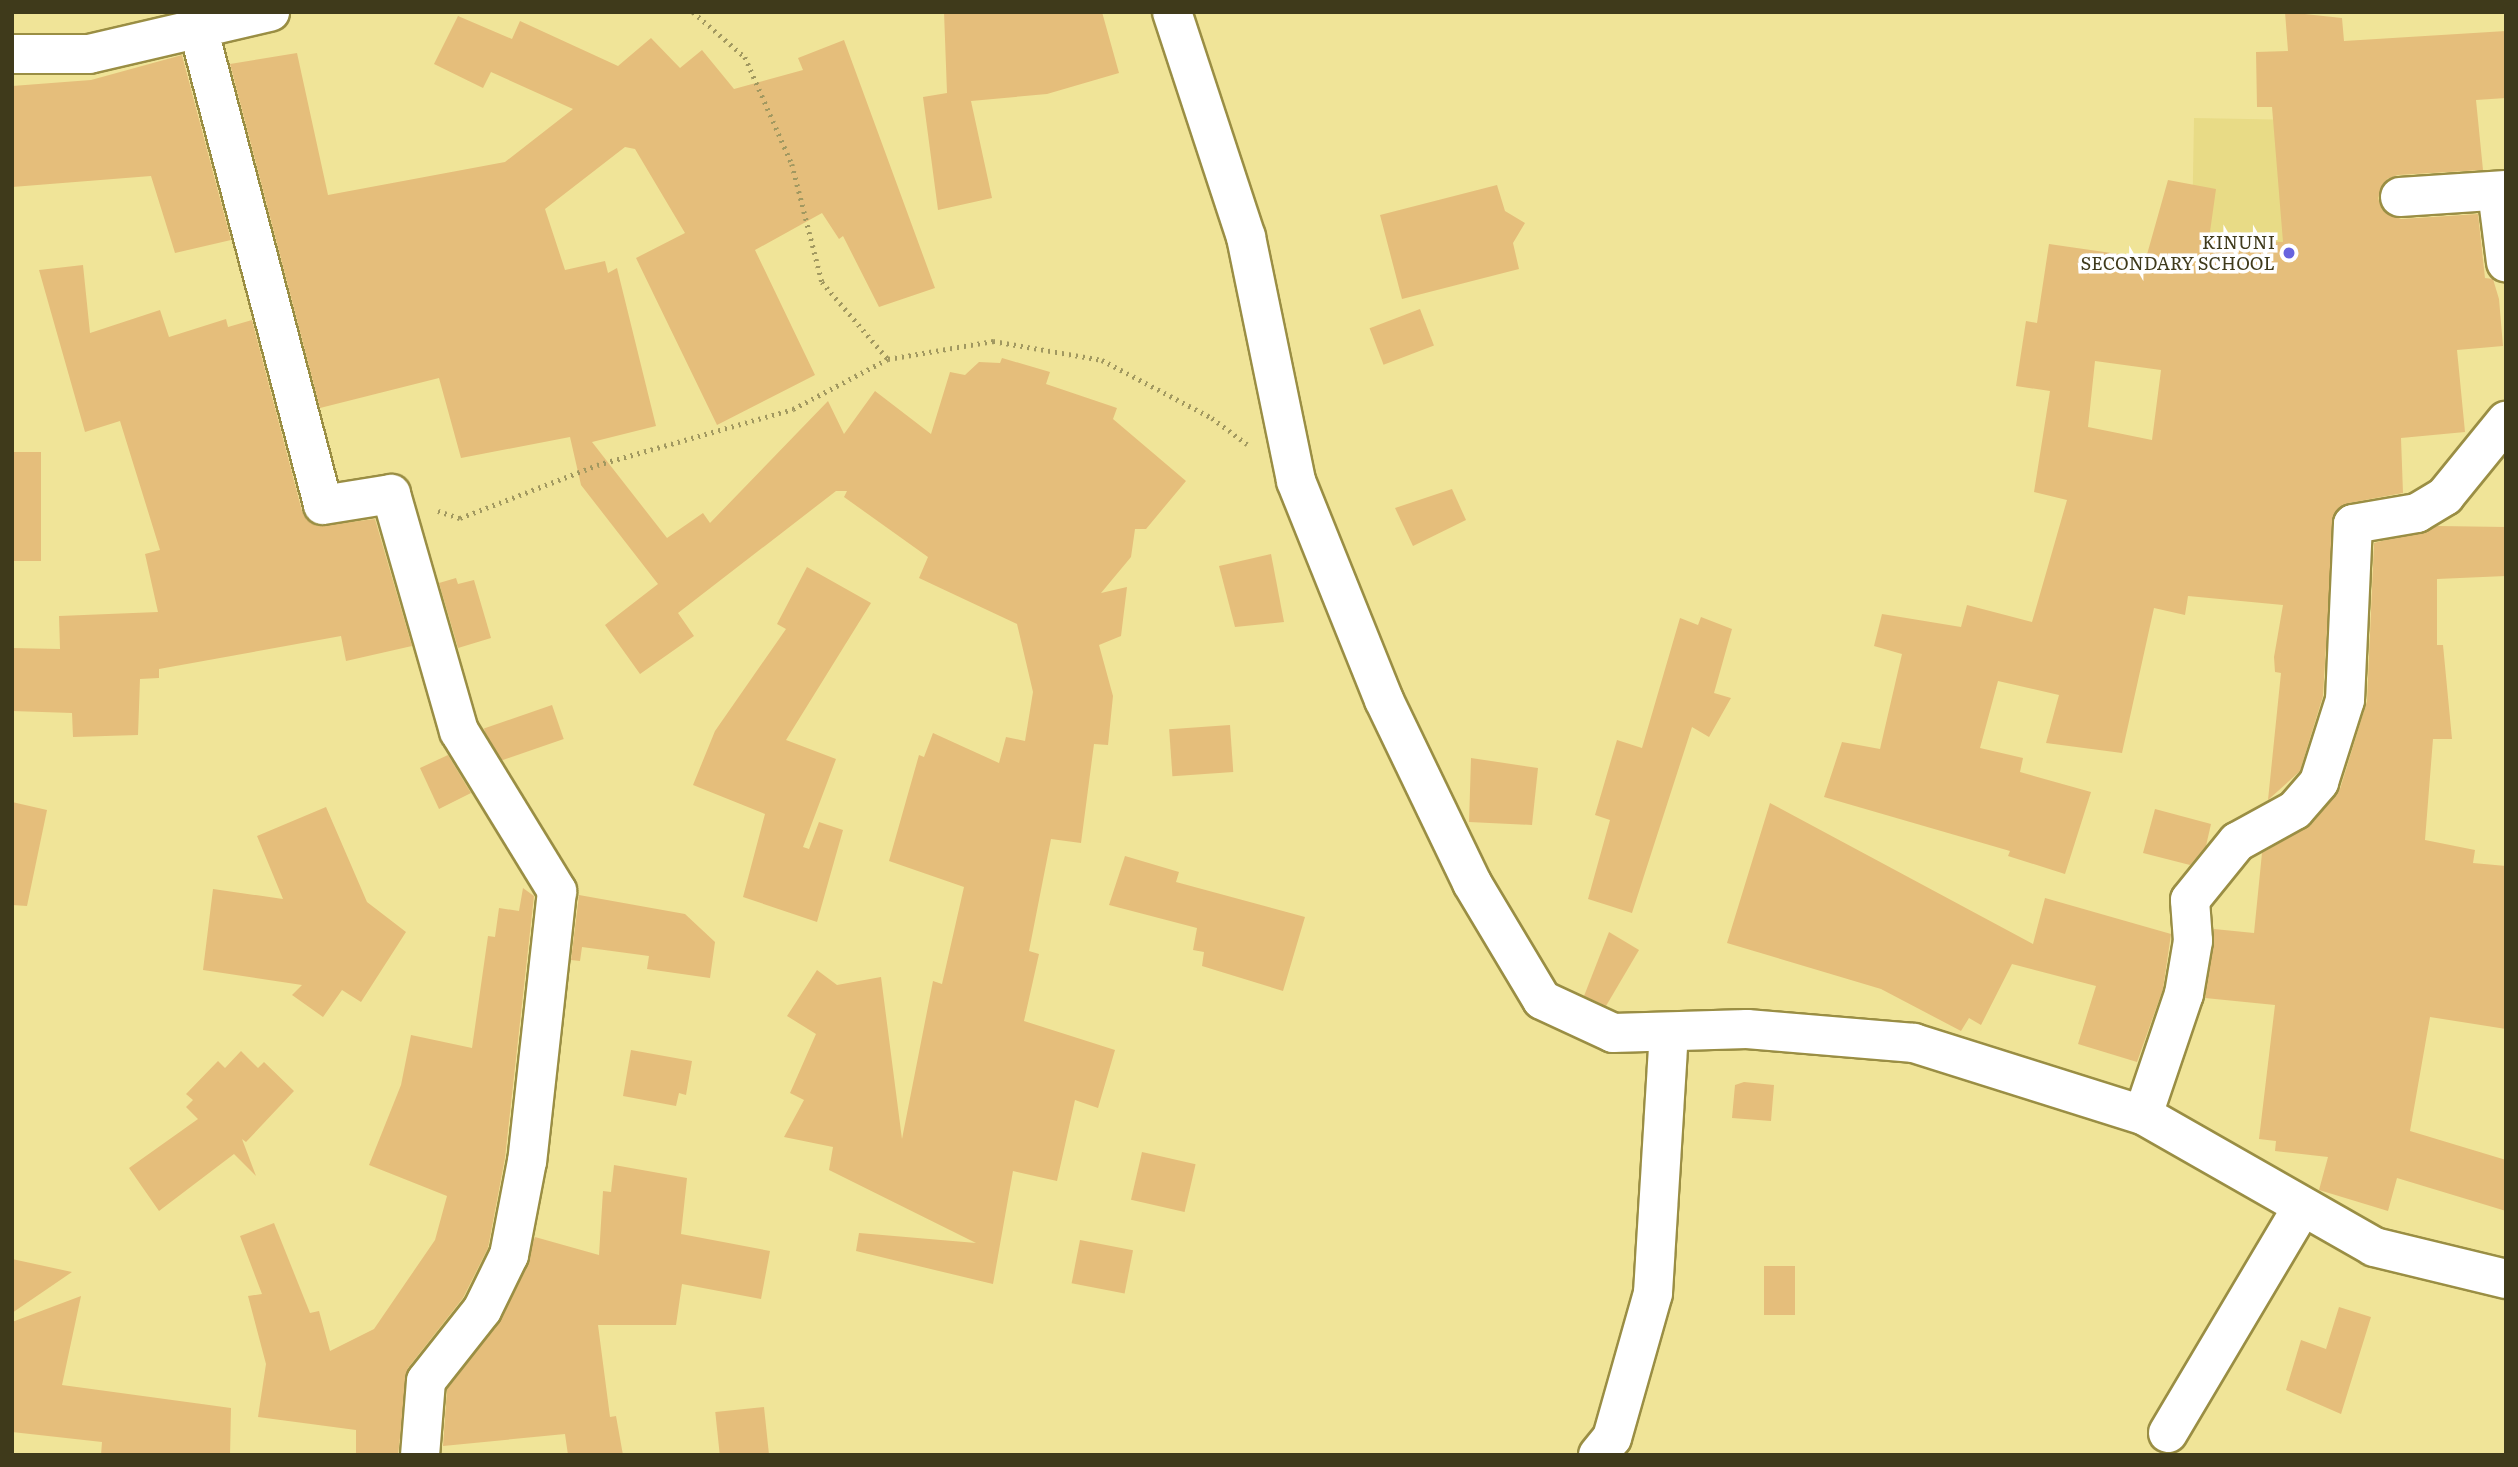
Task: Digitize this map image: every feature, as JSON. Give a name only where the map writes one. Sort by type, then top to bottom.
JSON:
[{"type":"street","points":[[12,54],[89,54],[197,24],[270,12]]},
{"type":"street","points":[[1171,12],[1246,237],[1296,481],[1384,700],[1472,883],[1542,1000],[1613,1033],[1669,1034],[1747,1029],[1914,1043],[2143,1115],[2374,1247],[2506,1279]]},
{"type":"street","points":[[197,24],[323,505],[391,494],[459,731],[557,891],[527,1161],[509,1255],[482,1310],[426,1381],[420,1455]]},
{"type":"street","points":[[2400,197],[2501,190],[2506,262]]},
{"type":"street","points":[[2143,1115],[2184,994],[2193,941],[2189,900],[2237,842],[2295,810],[2319,782],[2345,700],[2354,602],[2353,524],[2417,513],[2445,496],[2506,421]]},
{"type":"street","points":[[1598,1455],[1612,1438],[1653,1293],[1669,1034]]},
{"type":"street","points":[[2168,1433],[2302,1207]]},
{"type":"path","points":[[693,12],[745,57],[792,164],[822,282],[888,359]]},
{"type":"path","points":[[391,494],[460,518],[597,465],[793,409],[888,359],[993,341],[1102,360],[1212,418],[1296,481]]},
{"type":"shaded area","name":"KINUNI SECONDARY SCHOOL","points":[[2194,118],[2388,121],[2383,389],[2189,386]]},
{"type":"building","points":[[944,12],[1102,12],[1119,73],[1047,94],[971,101],[992,198],[938,210],[923,97],[947,93]]},
{"type":"building","points":[[2285,12],[2342,18],[2344,41],[2506,31],[2506,98],[2476,100],[2483,170],[2398,175],[2387,179],[2378,198],[2382,210],[2401,219],[2478,214],[2485,278],[2493,279],[2499,299],[2503,346],[2457,350],[2465,432],[2401,438],[2403,493],[2349,503],[2334,514],[2323,696],[2300,771],[2268,800],[2281,673],[2275,672],[2274,657],[2283,605],[2188,596],[2185,615],[2154,608],[2122,753],[2046,743],[2059,695],[1998,681],[1980,748],[2023,758],[2020,772],[2091,792],[2065,874],[2008,856],[2010,851],[1824,797],[1842,742],[1880,749],[1902,654],[1874,646],[1882,614],[1961,627],[1967,605],[2032,622],[2067,500],[2034,492],[2050,391],[2016,386],[2026,321],[2037,323],[2049,244],[2146,258],[2168,180],[2216,189],[2209,239],[2283,242],[2272,107],[2257,107],[2256,52],[2288,51]],"holes":[[[2095,361],[2161,370],[2152,440],[2088,427]]]},
{"type":"building","points":[[458,16],[512,39],[520,21],[618,66],[651,38],[680,68],[702,50],[734,89],[803,70],[798,58],[844,40],[935,288],[879,307],[843,236],[839,239],[822,213],[755,250],[815,375],[717,425],[636,258],[685,233],[635,149],[625,147],[545,209],[565,270],[605,261],[608,273],[617,268],[656,426],[592,442],[667,538],[703,513],[710,523],[828,401],[844,434],[875,391],[931,434],[950,372],[965,375],[979,362],[1000,363],[1002,358],[1050,372],[1046,384],[1117,408],[1113,419],[1186,481],[1146,529],[1135,529],[1131,557],[1101,593],[1127,587],[1121,636],[1099,645],[1113,696],[1108,745],[1094,744],[1081,843],[1051,839],[1029,951],[1039,954],[1024,1021],[1115,1050],[1098,1108],[1075,1100],[1057,1181],[1013,1171],[993,1284],[856,1251],[859,1233],[976,1243],[829,1170],[833,1147],[784,1137],[804,1100],[790,1093],[816,1034],[787,1016],[817,970],[837,985],[881,977],[902,1139],[933,981],[942,984],[964,887],[889,861],[919,755],[924,757],[933,733],[999,763],[1006,737],[1025,741],[1033,692],[1017,624],[919,578],[928,557],[844,497],[847,491],[836,491],[678,613],[694,636],[640,674],[605,625],[658,584],[581,485],[570,437],[461,458],[439,378],[320,408],[230,64],[297,53],[328,195],[505,162],[573,109],[491,72],[483,88],[434,64]]},
{"type":"building","points":[[182,55],[231,240],[175,253],[151,176],[12,187],[12,86],[91,80]]},
{"type":"building","points":[[1497,185],[1505,211],[1525,223],[1513,243],[1519,269],[1402,299],[1380,215]]},
{"type":"building","points":[[83,265],[90,333],[160,310],[169,337],[226,319],[228,327],[252,320],[302,511],[317,526],[375,519],[412,646],[346,661],[341,636],[159,669],[159,678],[140,679],[138,735],[73,737],[72,713],[12,711],[12,648],[60,649],[59,616],[158,612],[145,554],[160,550],[120,421],[85,432],[39,270]]},
{"type":"building","points":[[1420,309],[1434,345],[1384,365],[1370,328]]},
{"type":"building","points":[[12,452],[41,452],[41,561],[12,561]]},
{"type":"building","points":[[1452,489],[1466,520],[1413,546],[1395,508]]},
{"type":"building","points":[[2438,526],[2506,527],[2506,576],[2437,579],[2437,645],[2443,645],[2452,739],[2433,739],[2425,840],[2475,850],[2473,863],[2506,866],[2506,1029],[2430,1017],[2410,1131],[2506,1160],[2506,1211],[2397,1178],[2388,1211],[2319,1190],[2328,1157],[2275,1151],[2276,1141],[2259,1139],[2275,1005],[2205,998],[2214,929],[2254,933],[2262,853],[2311,825],[2340,789],[2367,701],[2374,543]]},
{"type":"building","points":[[1271,554],[1284,622],[1235,627],[1219,566]]},
{"type":"building","points":[[807,567],[871,603],[786,740],[836,759],[803,847],[809,849],[819,822],[843,830],[817,922],[743,897],[765,814],[693,785],[715,731],[786,629],[777,624]]},
{"type":"building","points":[[456,578],[458,584],[474,580],[491,638],[458,648],[439,583]]},
{"type":"building","points":[[1701,617],[1732,629],[1714,693],[1731,698],[1709,737],[1692,727],[1632,913],[1588,899],[1610,820],[1595,815],[1617,740],[1642,748],[1680,618],[1698,625]]},
{"type":"building","points":[[552,705],[564,739],[496,762],[484,728]]},
{"type":"building","points":[[1230,725],[1233,772],[1172,776],[1169,729]]},
{"type":"building","points":[[448,755],[471,793],[439,809],[420,768]]},
{"type":"building","points":[[1471,758],[1538,768],[1532,825],[1469,822]]},
{"type":"building","points":[[12,802],[47,810],[27,906],[12,905]]},
{"type":"building","points":[[1770,803],[2033,944],[2045,898],[2171,934],[2163,989],[2137,1062],[2078,1044],[2096,986],[2012,964],[1981,1025],[1969,1018],[1961,1031],[1881,989],[1727,943]]},
{"type":"building","points":[[326,807],[367,902],[406,932],[361,1002],[342,990],[323,1017],[292,995],[302,985],[203,970],[213,889],[283,899],[257,836]]},
{"type":"building","points":[[2155,809],[2211,824],[2206,846],[2190,865],[2143,853]]},
{"type":"building","points":[[1125,856],[1179,872],[1176,882],[1305,917],[1283,991],[1202,966],[1204,952],[1193,950],[1197,928],[1109,905]]},
{"type":"building","points":[[523,888],[534,896],[505,1158],[488,1248],[463,1298],[408,1368],[398,1455],[356,1455],[356,1430],[258,1417],[266,1364],[248,1296],[262,1294],[240,1236],[274,1223],[310,1313],[319,1311],[330,1351],[374,1329],[435,1240],[447,1196],[369,1165],[401,1085],[411,1035],[472,1048],[488,936],[495,937],[499,908],[519,911]]},
{"type":"building","points":[[579,895],[685,914],[715,942],[710,978],[647,969],[649,956],[582,947],[580,961],[571,960]]},
{"type":"building","points":[[1609,932],[1639,950],[1606,1006],[1584,996]]},
{"type":"building","points":[[631,1050],[692,1061],[686,1095],[679,1093],[676,1106],[623,1096]]},
{"type":"building","points":[[241,1051],[258,1068],[264,1062],[294,1091],[246,1142],[242,1139],[256,1176],[234,1154],[159,1211],[129,1168],[198,1119],[186,1107],[193,1100],[186,1094],[218,1061],[225,1068]]},
{"type":"building","points":[[1744,1082],[1774,1085],[1771,1121],[1732,1118],[1735,1085]]},
{"type":"building","points":[[1142,1152],[1196,1164],[1185,1212],[1131,1200]]},
{"type":"building","points":[[614,1165],[687,1178],[681,1234],[770,1251],[761,1299],[682,1284],[676,1325],[598,1325],[610,1417],[616,1416],[623,1455],[568,1455],[565,1434],[443,1446],[447,1389],[501,1320],[535,1237],[599,1255],[603,1191],[611,1192]]},
{"type":"building","points":[[1080,1240],[1133,1250],[1125,1293],[1072,1283]]},
{"type":"building","points":[[12,1259],[72,1272],[12,1313]]},
{"type":"building","points":[[1764,1266],[1795,1266],[1795,1315],[1764,1315]]},
{"type":"building","points":[[81,1296],[62,1385],[231,1408],[230,1455],[101,1455],[102,1442],[12,1432],[12,1322]]},
{"type":"building","points":[[2339,1307],[2371,1317],[2341,1414],[2286,1390],[2301,1340],[2326,1349]]},
{"type":"building","points":[[764,1407],[769,1455],[720,1455],[715,1412]]},
{"type":"place","name":"KINUNI SECONDARY SCHOOL","points":[[2289,253]]}]
